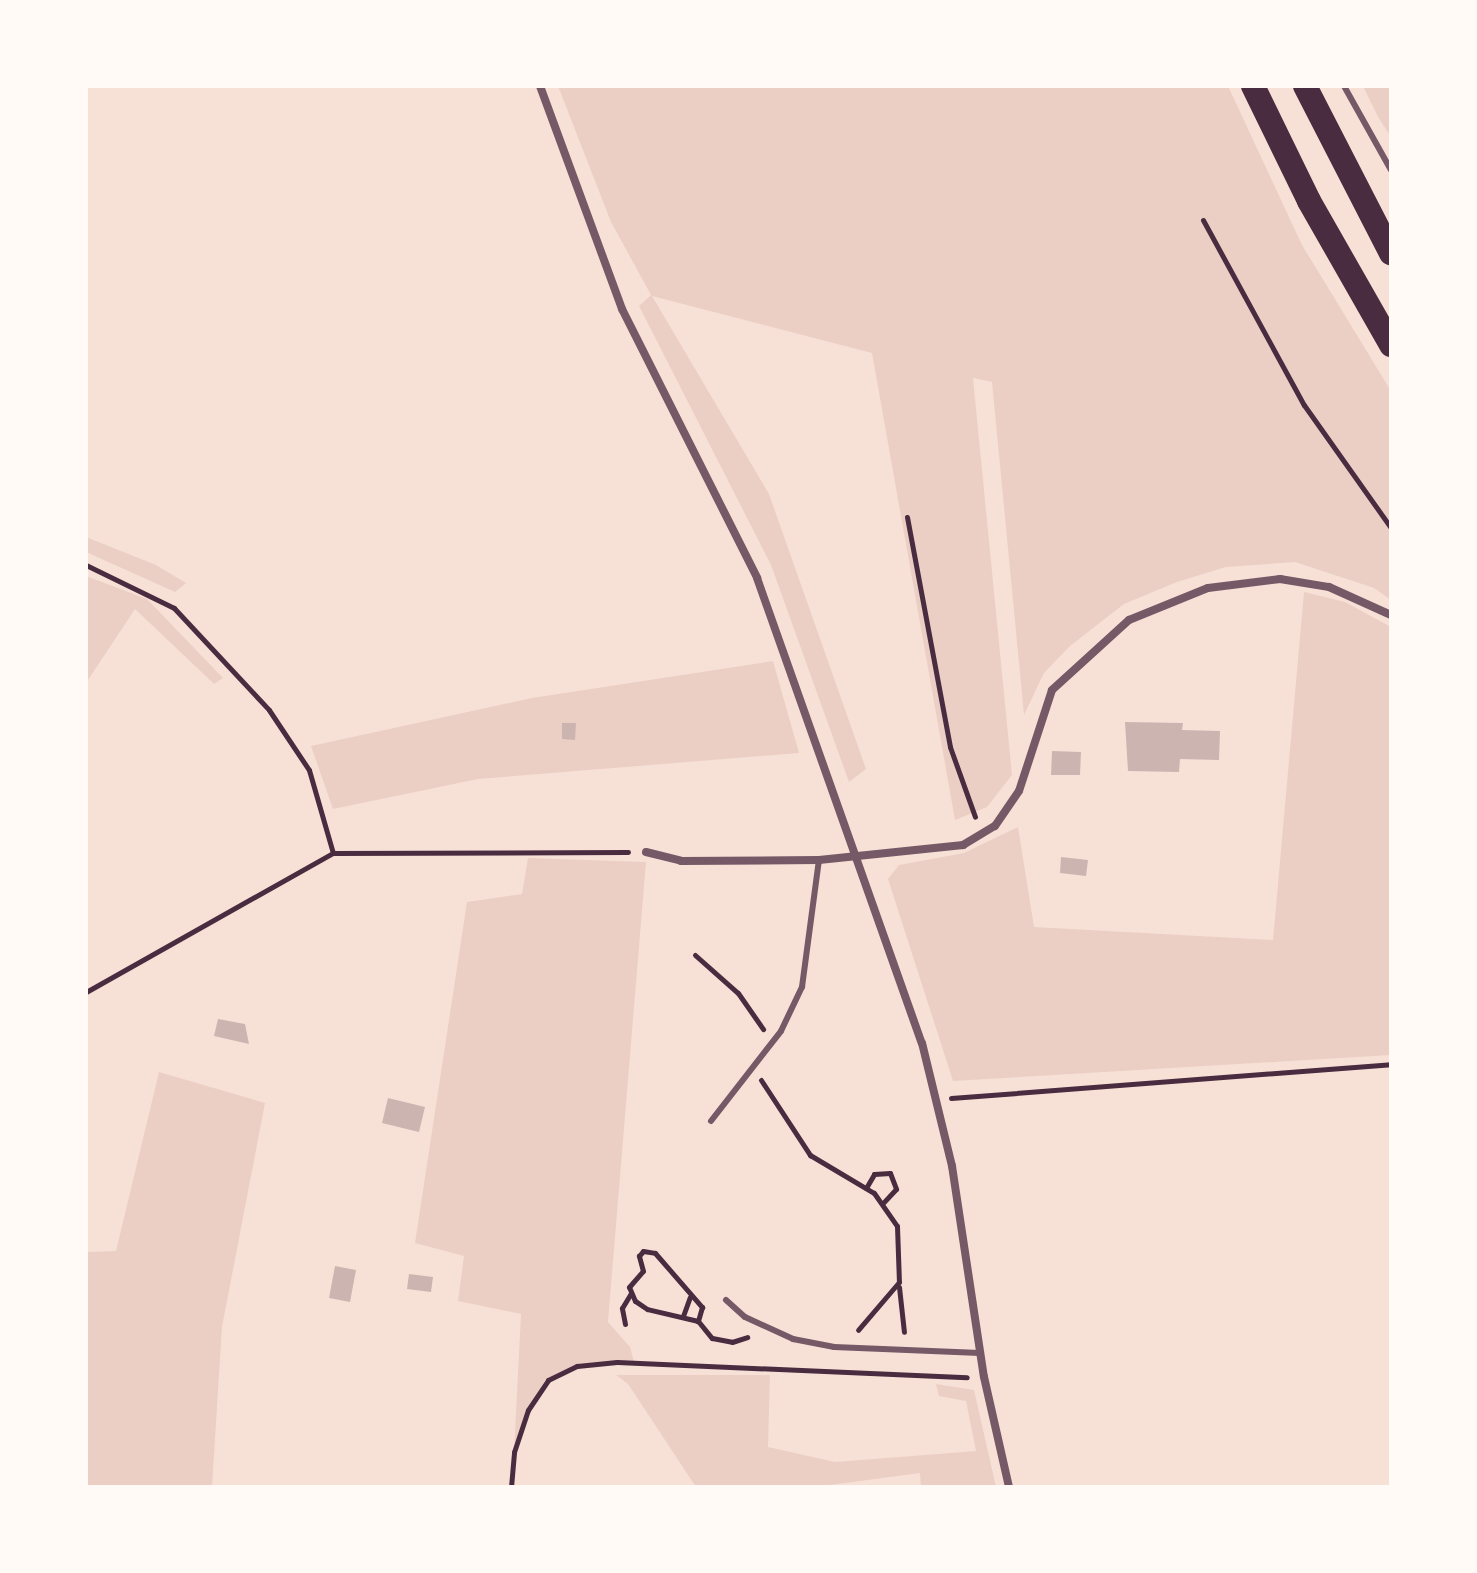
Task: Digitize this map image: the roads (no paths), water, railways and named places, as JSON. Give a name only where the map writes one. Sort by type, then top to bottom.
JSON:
[{"type":"highway","points":[[1253,86],[1309,201],[1391,345]]},
{"type":"highway","points":[[1305,86],[1391,253]]},
{"type":"street","points":[[540,86],[622,309],[757,578],[939,1100],[984,1377],[1009,1487]]},
{"type":"street","points":[[646,852],[681,861],[819,860],[963,845],[995,826],[1019,791],[1052,690],[1099,643],[1150,610],[1231,583],[1280,579],[1329,587],[1391,615]]},
{"type":"lane","points":[[1344,86],[1391,170]]},
{"type":"lane","points":[[711,1121],[772,1043],[802,987],[819,860]]},
{"type":"lane","points":[[726,1300],[754,1321],[793,1339],[834,1347],[913,1353],[980,1353]]}]
